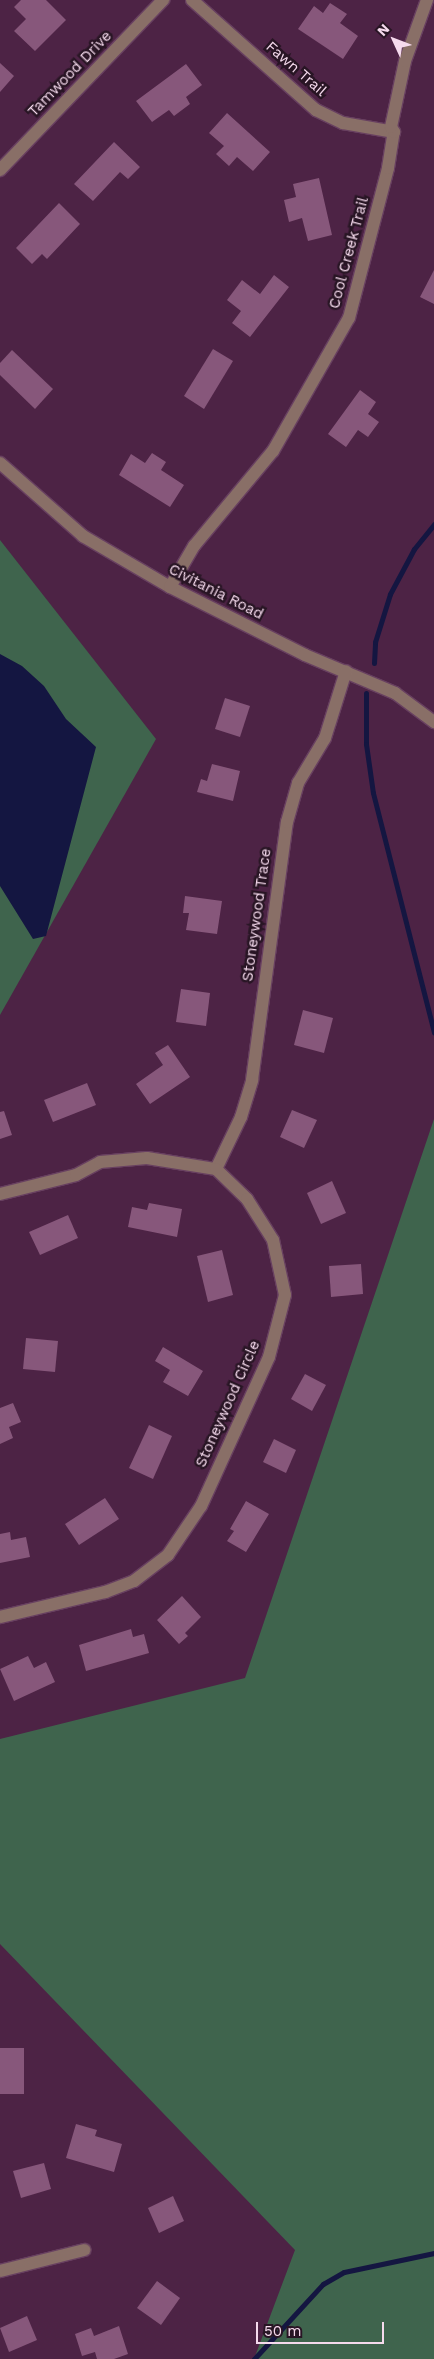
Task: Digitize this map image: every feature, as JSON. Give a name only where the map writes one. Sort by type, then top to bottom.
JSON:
[{"type":"street","name":"Tamwood Drive","points":[[0,170],[163,0]]},
{"type":"street","name":"Fawn Trail","points":[[192,0],[316,110],[343,123],[394,132]]},
{"type":"street","name":"Cool Creek Trail","points":[[170,587],[194,546],[272,451],[349,318],[362,278],[394,132],[390,127],[406,61],[427,0]]},
{"type":"street","name":"Civitania Road","points":[[0,463],[83,536],[170,587],[305,655],[395,693],[434,722]]},
{"type":"street","name":"Stoneywood Trace","points":[[216,1169],[241,1116],[252,1080],[287,822],[298,783],[325,738],[346,671]]},
{"type":"street","points":[[0,1194],[76,1174],[100,1162],[147,1158],[216,1169]]},
{"type":"street","name":"Stoneywood Circle","points":[[0,1617],[80,1600],[134,1581],[168,1555],[201,1506],[269,1357],[285,1295],[273,1240],[247,1199],[216,1169]]},
{"type":"street","points":[[0,2271],[84,2250]]},
{"type":"green space","points":[[0,540],[156,739],[0,1015]]},
{"type":"green space","points":[[434,1119],[434,2359],[254,2359],[295,2250],[0,1944],[0,1739],[245,1678]]},
{"type":"shaded area","points":[[0,654],[22,666],[44,686],[66,719],[96,747],[46,936],[33,939],[0,886]]},
{"type":"building","points":[[21,0],[46,0],[66,20],[35,51],[14,31],[26,19],[14,7]]},
{"type":"building","points":[[330,3],[347,14],[340,23],[358,36],[343,59],[298,29],[314,6],[323,13]]},
{"type":"building","points":[[0,63],[14,76],[0,92]]},
{"type":"building","points":[[186,64],[202,85],[186,97],[190,104],[174,116],[169,110],[152,122],[136,101]]},
{"type":"building","points":[[227,113],[270,152],[253,171],[237,157],[229,166],[216,154],[224,146],[209,133]]},
{"type":"building","points":[[114,142],[140,167],[128,179],[120,172],[93,201],[74,184]]},
{"type":"building","points":[[319,178],[332,235],[308,241],[302,218],[289,222],[284,200],[296,197],[293,184]]},
{"type":"building","points":[[59,203],[80,224],[47,259],[42,254],[32,264],[16,248]]},
{"type":"building","points":[[434,270],[434,304],[420,297]]},
{"type":"building","points":[[274,275],[289,287],[250,337],[232,323],[241,311],[227,300],[242,280],[260,294]]},
{"type":"building","points":[[213,349],[233,361],[204,409],[184,396]]},
{"type":"building","points":[[12,350],[53,389],[35,409],[0,375],[0,363]]},
{"type":"building","points":[[360,390],[376,402],[368,414],[379,422],[368,437],[358,430],[346,447],[328,434]]},
{"type":"building","points":[[152,453],[166,462],[161,470],[184,485],[170,507],[119,475],[131,454],[145,463]]},
{"type":"building","points":[[225,698],[250,706],[240,737],[215,729]]},
{"type":"building","points":[[212,764],[240,771],[233,801],[197,792],[201,779],[207,781]]},
{"type":"building","points":[[185,896],[222,901],[217,934],[186,930],[189,913],[183,913]]},
{"type":"building","points":[[181,989],[210,993],[206,1026],[176,1022]]},
{"type":"building","points":[[303,1010],[333,1018],[324,1053],[294,1045]]},
{"type":"building","points":[[168,1045],[190,1077],[150,1104],[136,1084],[163,1065],[155,1053]]},
{"type":"building","points":[[87,1083],[96,1105],[53,1122],[44,1100]]},
{"type":"building","points":[[292,1110],[317,1120],[304,1148],[280,1137]]},
{"type":"building","points":[[4,1111],[12,1135],[0,1139],[0,1112]]},
{"type":"building","points":[[332,1181],[346,1213],[321,1224],[307,1193]]},
{"type":"building","points":[[149,1203],[182,1209],[177,1237],[128,1227],[132,1207],[147,1210]]},
{"type":"building","points":[[68,1215],[78,1238],[40,1255],[29,1232]]},
{"type":"building","points":[[222,1250],[233,1295],[208,1302],[197,1256]]},
{"type":"building","points":[[361,1264],[363,1294],[331,1297],[329,1266]]},
{"type":"building","points":[[26,1338],[58,1341],[55,1372],[23,1369]]},
{"type":"building","points":[[163,1347],[203,1371],[188,1396],[163,1382],[170,1370],[155,1361]]},
{"type":"building","points":[[305,1374],[326,1385],[312,1411],[291,1399]]},
{"type":"building","points":[[13,1403],[21,1422],[9,1427],[13,1438],[0,1444],[0,1408]]},
{"type":"building","points":[[149,1425],[172,1436],[153,1479],[129,1468]]},
{"type":"building","points":[[274,1439],[296,1450],[286,1473],[263,1462]]},
{"type":"building","points":[[105,1498],[119,1519],[79,1545],[65,1524]]},
{"type":"building","points":[[246,1501],[269,1514],[246,1552],[227,1541],[234,1531],[230,1529]]},
{"type":"building","points":[[10,1532],[11,1540],[26,1537],[30,1557],[0,1563],[0,1534]]},
{"type":"building","points":[[182,1596],[201,1617],[185,1633],[188,1636],[179,1644],[157,1620]]},
{"type":"building","points":[[131,1629],[133,1637],[144,1634],[149,1653],[86,1671],[79,1645]]},
{"type":"building","points":[[28,1656],[34,1668],[46,1662],[55,1682],[14,1701],[0,1669]]},
{"type":"building","points":[[0,2048],[24,2048],[24,2094],[0,2094]]},
{"type":"building","points":[[76,2124],[97,2130],[95,2136],[122,2144],[114,2172],[66,2158]]},
{"type":"building","points":[[44,2163],[51,2189],[21,2198],[13,2171]]},
{"type":"building","points":[[173,2196],[184,2221],[159,2233],[148,2208]]},
{"type":"building","points":[[157,2281],[180,2298],[161,2325],[137,2308]]},
{"type":"building","points":[[27,2316],[37,2340],[9,2352],[0,2328]]},
{"type":"building","points":[[119,2326],[128,2354],[114,2359],[97,2359],[95,2352],[82,2356],[75,2334],[91,2328],[94,2336]]},
{"type":"waterway","points":[[374,663],[375,642],[390,594],[414,549],[434,524]]},
{"type":"waterway","points":[[366,693],[366,744],[373,793],[434,1032]]},
{"type":"waterway","points":[[254,2359],[323,2284],[344,2272],[434,2253]]}]
